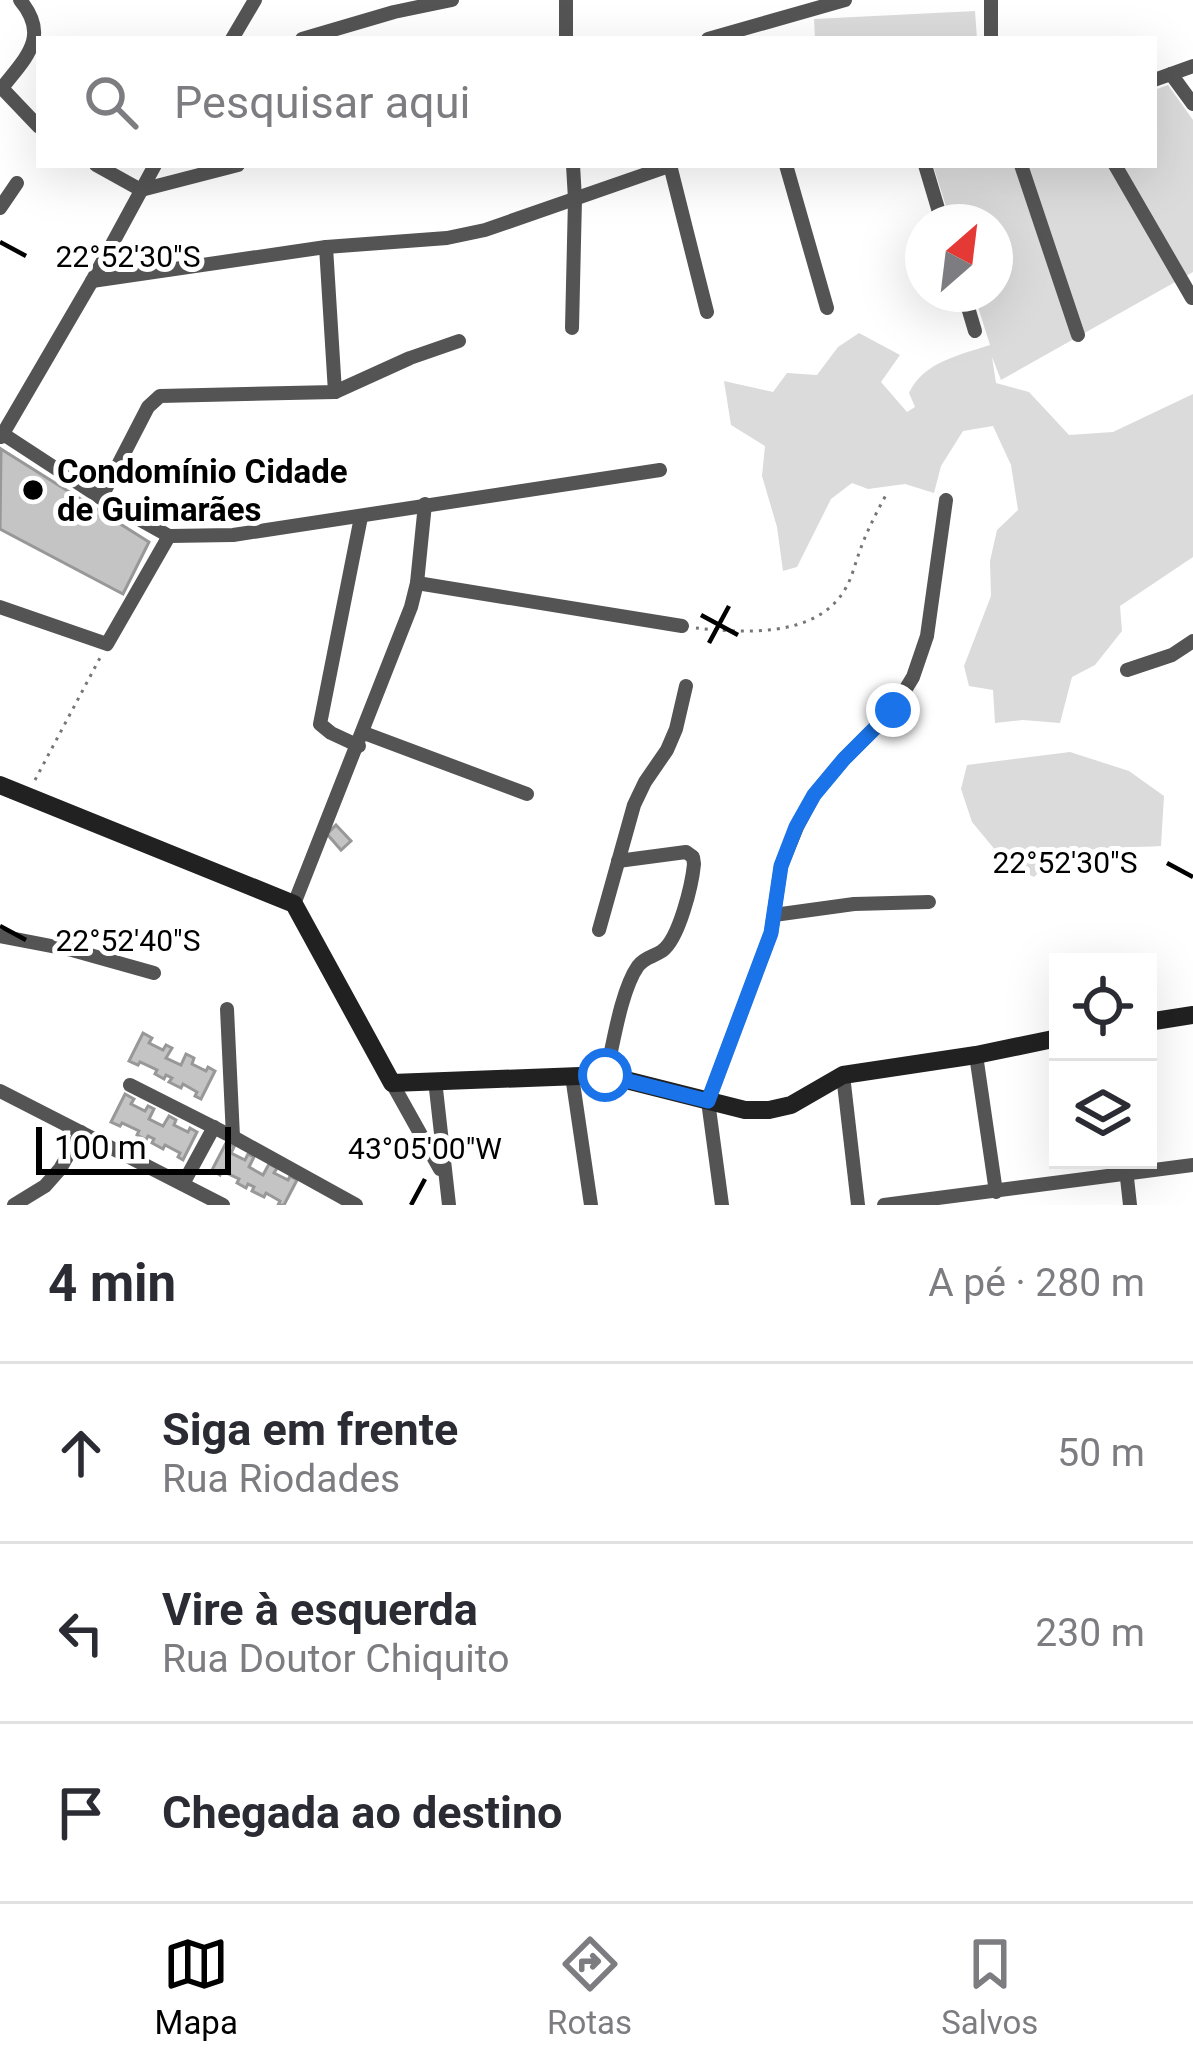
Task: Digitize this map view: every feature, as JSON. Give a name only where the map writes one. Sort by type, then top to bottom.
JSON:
[{"type":"street","points":[[20,0],[34,28],[34,46],[1,87],[36,124]]},
{"type":"street","points":[[234,36],[255,0]]},
{"type":"street","points":[[312,36],[394,11],[452,0]]},
{"type":"street","points":[[566,0],[566,36]]},
{"type":"street","points":[[719,36],[845,0]]},
{"type":"street","points":[[991,0],[991,36]]},
{"type":"street","points":[[1157,79],[1193,66]]},
{"type":"street","points":[[1171,74],[1193,104]]},
{"type":"street","points":[[101,168],[141,190],[226,168]]},
{"type":"street","points":[[153,168],[1,435],[101,498],[169,536],[233,535],[660,470]]},
{"type":"street","points":[[572,328],[573,168]]},
{"type":"street","points":[[92,281],[326,247],[447,238],[485,230],[663,168]]},
{"type":"street","points":[[672,168],[707,312]]},
{"type":"street","points":[[787,168],[827,308]]},
{"type":"street","points":[[927,168],[937,204]]},
{"type":"street","points":[[1023,168],[1078,335]]},
{"type":"street","points":[[1117,168],[1192,298]]},
{"type":"street","points":[[0,208],[17,183]]},
{"type":"street","points":[[326,247],[335,392]]},
{"type":"street","points":[[969,312],[974,331]]},
{"type":"street","points":[[101,498],[148,407],[160,396],[335,392],[459,341]]},
{"type":"street","points":[[722,1205],[708,1101],[771,933],[781,866],[814,795],[893,710],[913,677],[927,636],[946,500]]},
{"type":"street","points":[[294,904],[411,607],[425,504]]},
{"type":"street","points":[[362,517],[320,724],[331,733],[527,794]]},
{"type":"street","points":[[0,608],[107,644],[169,536]]},
{"type":"street","points":[[417,583],[682,626]]},
{"type":"street","points":[[1127,670],[1172,655],[1193,641]]},
{"type":"street","points":[[599,930],[634,805],[667,751],[686,686]]},
{"type":"street","points":[[0,784],[294,904],[446,1179]]},
{"type":"street","points":[[605,1075],[635,971],[670,943],[694,864],[686,852],[618,861]]},
{"type":"street","points":[[774,915],[854,904],[928,902]]},
{"type":"street","points":[[0,937],[72,950],[154,973]]},
{"type":"street","points":[[227,1009],[233,1137]]},
{"type":"street","points":[[1157,1021],[1193,1015]]},
{"type":"street","points":[[392,1083],[605,1075],[745,1110],[769,1111],[791,1105],[843,1075],[1049,1040]]},
{"type":"street","points":[[976,1054],[996,1192]]},
{"type":"street","points":[[843,1075],[858,1205]]},
{"type":"street","points":[[572,1076],[591,1205]]},
{"type":"street","points":[[435,1080],[449,1205]]},
{"type":"street","points":[[130,1085],[356,1205]]},
{"type":"street","points":[[0,1091],[223,1205]]},
{"type":"street","points":[[183,1184],[214,1127]]},
{"type":"street","points":[[14,1205],[45,1186],[81,1132]]},
{"type":"street","points":[[1157,1166],[1193,1165]]},
{"type":"street","points":[[884,1205],[996,1192],[1111,1169]]},
{"type":"street","points":[[1126,1169],[1130,1205]]},
{"type":"path","points":[[682,626],[758,631],[812,619],[827,610],[842,595],[886,495]]},
{"type":"path","points":[[27,795],[107,644]]},
{"type":"shaded area","points":[[975,11],[977,36],[815,36],[814,19]]},
{"type":"shaded area","points":[[1168,85],[1193,120],[1193,272],[1001,380],[992,357],[996,383],[1029,392],[1069,435],[1113,432],[1193,394],[1193,557],[1120,606],[1122,631],[1095,665],[1072,677],[1060,723],[995,723],[993,690],[969,686],[964,666],[991,596],[990,561],[997,530],[1018,510],[1011,465],[993,426],[963,431],[941,466],[934,493],[905,484],[868,489],[852,483],[831,499],[797,567],[783,571],[777,527],[762,476],[765,446],[731,425],[724,381],[773,392],[787,373],[817,375],[838,347],[859,333],[900,355],[881,382],[907,412],[915,407],[909,393],[923,374],[990,345],[980,312],[1013,312],[1013,204],[945,204],[934,168],[1157,168],[1157,89]]},
{"type":"shaded area","points":[[1070,752],[1129,771],[1164,796],[1161,846],[1078,853],[1034,877],[1006,863],[972,822],[961,789],[967,765]]},
{"type":"building","name":"Condomínio Cidade de Guimarães","points":[[1,449],[149,542],[123,594],[0,529]]},
{"type":"building","points":[[336,825],[351,841],[341,850],[327,834]]},
{"type":"building","points":[[143,1033],[152,1038],[149,1043],[163,1050],[166,1045],[172,1048],[166,1058],[181,1065],[186,1054],[194,1058],[192,1064],[215,1071],[201,1099],[183,1084],[181,1088],[169,1082],[172,1078],[155,1074],[157,1070],[129,1061]]},
{"type":"building","points":[[125,1094],[134,1099],[131,1104],[145,1111],[148,1106],[154,1109],[149,1119],[163,1126],[169,1116],[176,1120],[174,1125],[197,1132],[183,1160],[180,1153],[137,1135],[139,1131],[111,1122]]},
{"type":"building","points":[[226,1143],[234,1147],[231,1153],[245,1160],[248,1154],[254,1157],[249,1167],[263,1175],[269,1164],[277,1168],[274,1173],[297,1180],[284,1205],[266,1193],[264,1197],[252,1191],[254,1187],[248,1184],[246,1188],[237,1183],[239,1179],[212,1170]]},
{"type":"place","name":"Condomínio Cidade de Guimarães","points":[[33,490]]},
{"type":"route","points":[[605,1075],[708,1101],[771,933],[781,866],[796,827],[814,795],[893,710]]}]
